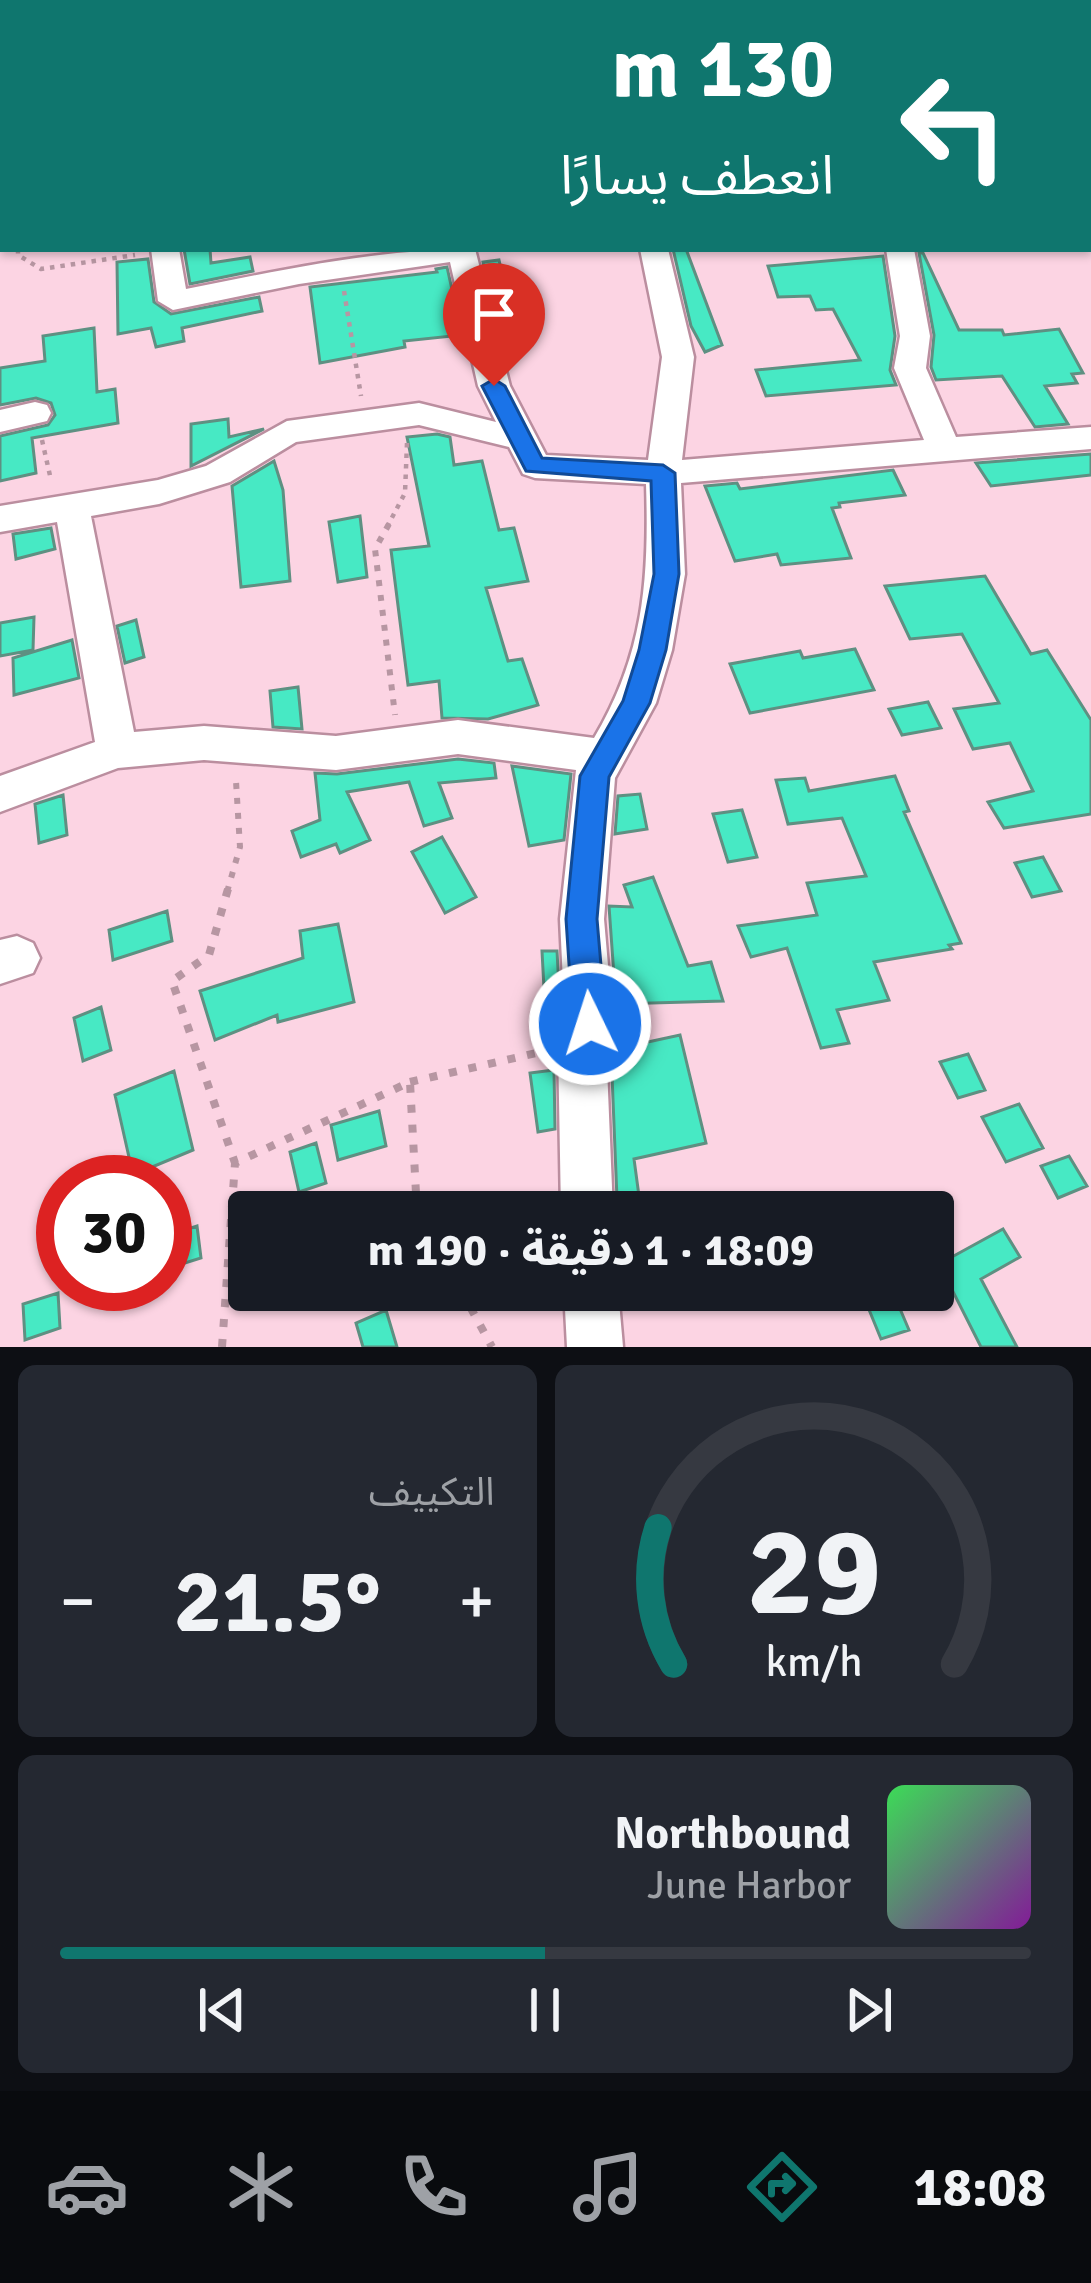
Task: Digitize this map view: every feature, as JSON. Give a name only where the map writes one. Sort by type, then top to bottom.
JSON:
[{"type":"street","points":[[165,252],[173,302],[455,252]]},
{"type":"street","points":[[462,252],[494,386],[535,466],[663,473],[1091,438]]},
{"type":"street","points":[[586,1191],[582,1042],[590,1024],[582,919],[594,776],[636,703],[653,650],[667,574],[663,473],[678,358],[655,252]]},
{"type":"street","points":[[901,252],[915,336],[910,368],[945,450]]},
{"type":"street","points":[[0,421],[35,413]]},
{"type":"street","points":[[0,519],[159,492],[218,474],[287,432],[364,419],[409,416],[523,439]]},
{"type":"street","points":[[72,506],[117,751]]},
{"type":"street","points":[[0,794],[117,751],[233,745],[336,753],[458,737],[606,757]]},
{"type":"street","points":[[592,1311],[595,1347]]},
{"type":"path","points":[[18,252],[41,269],[152,252]]},
{"type":"path","points":[[340,269],[364,419]]},
{"type":"path","points":[[35,413],[54,491],[72,506]]},
{"type":"path","points":[[398,742],[375,549],[405,493],[409,416]]},
{"type":"path","points":[[222,1347],[235,1163],[172,981],[208,955],[240,847],[233,745]]},
{"type":"path","points":[[235,1163],[410,1082],[582,1042]]},
{"type":"path","points":[[410,1082],[416,1191]]},
{"type":"path","points":[[472,1311],[492,1347]]},
{"type":"building","points":[[185,252],[210,252],[211,263],[250,257],[253,271],[190,284]]},
{"type":"building","points":[[674,252],[687,252],[722,345],[705,352],[691,326]]},
{"type":"building","points":[[919,253],[959,330],[1002,330],[1004,335],[1059,329],[1083,373],[1072,374],[1077,383],[1045,386],[1068,424],[1035,427],[1002,376],[936,380],[931,367],[934,335]]},
{"type":"building","points":[[883,256],[895,336],[890,370],[896,385],[766,396],[756,370],[860,360],[833,309],[816,310],[810,296],[778,297],[768,266]]},
{"type":"building","points":[[148,259],[154,302],[171,314],[259,297],[262,311],[182,328],[184,341],[156,347],[151,328],[118,334],[117,262]]},
{"type":"building","points":[[499,260],[509,303],[499,304],[512,329],[500,331],[483,262]]},
{"type":"building","points":[[447,267],[462,335],[404,341],[405,347],[320,363],[310,287]]},
{"type":"building","points":[[94,328],[97,392],[115,389],[118,423],[32,438],[36,473],[0,481],[0,436],[48,425],[55,415],[51,403],[36,398],[0,405],[0,368],[45,361],[43,336]]},
{"type":"building","points":[[228,419],[229,437],[264,429],[191,466],[191,424]]},
{"type":"building","points":[[407,437],[450,437],[454,465],[482,461],[499,530],[514,528],[528,581],[486,588],[508,661],[522,659],[538,705],[488,719],[442,718],[439,681],[408,685],[391,550],[429,546]]},
{"type":"building","points":[[1091,454],[1091,475],[991,486],[976,463]]},
{"type":"building","points":[[274,461],[283,490],[290,581],[241,587],[232,486]]},
{"type":"building","points":[[893,470],[905,495],[839,503],[840,507],[832,508],[851,558],[781,565],[777,554],[735,561],[705,486],[737,483],[740,489]]},
{"type":"building","points":[[360,516],[367,577],[338,582],[329,522]]},
{"type":"building","points":[[51,528],[55,549],[16,559],[13,534]]},
{"type":"building","points":[[985,576],[1031,654],[1047,650],[1091,720],[1091,814],[1004,828],[988,802],[1033,791],[1010,743],[973,749],[954,709],[999,703],[962,634],[910,639],[885,586]]},
{"type":"building","points":[[34,617],[33,650],[0,656],[0,623]]},
{"type":"building","points":[[136,620],[144,657],[125,663],[117,626]]},
{"type":"building","points":[[72,640],[79,678],[14,695],[13,658]]},
{"type":"building","points":[[855,649],[874,690],[750,713],[730,664],[800,651],[803,658]]},
{"type":"building","points":[[298,687],[302,729],[273,727],[270,691]]},
{"type":"building","points":[[928,702],[941,728],[902,735],[889,709]]},
{"type":"building","points":[[458,759],[494,763],[496,778],[439,783],[452,818],[424,826],[409,782],[347,792],[370,840],[340,853],[336,844],[301,857],[292,831],[320,820],[315,773]]},
{"type":"building","points":[[512,766],[571,774],[564,840],[529,846]]},
{"type":"building","points":[[895,776],[909,811],[904,812],[961,943],[949,945],[952,949],[874,962],[889,1000],[837,1010],[849,1043],[821,1048],[787,948],[751,957],[738,926],[817,915],[807,883],[866,876],[842,818],[788,824],[776,780],[805,778],[809,791]]},
{"type":"building","points":[[640,794],[647,829],[615,834],[618,796]]},
{"type":"building","points":[[63,795],[67,835],[39,843],[35,804]]},
{"type":"building","points":[[742,810],[757,857],[728,862],[713,814]]},
{"type":"building","points":[[442,837],[476,897],[445,913],[412,852]]},
{"type":"building","points":[[1043,857],[1061,891],[1032,897],[1015,863]]},
{"type":"building","points":[[653,877],[688,966],[711,962],[723,1001],[616,1004],[609,906],[632,907],[624,885]]},
{"type":"building","points":[[167,911],[172,941],[113,960],[109,930]]},
{"type":"building","points":[[338,924],[354,1002],[278,1022],[277,1015],[215,1040],[200,991],[303,958],[300,931]]},
{"type":"building","points":[[542,951],[557,951],[560,1006],[545,1007]]},
{"type":"building","points":[[101,1007],[111,1050],[83,1061],[74,1018]]},
{"type":"building","points":[[680,1035],[706,1143],[634,1159],[638,1191],[617,1191],[611,1050]]},
{"type":"building","points":[[968,1054],[985,1090],[958,1098],[940,1062]]},
{"type":"building","points":[[554,1070],[555,1129],[538,1132],[530,1073]]},
{"type":"building","points":[[174,1071],[193,1150],[181,1155],[128,1155],[115,1095]]},
{"type":"building","points":[[1019,1104],[1043,1148],[1006,1162],[982,1117]]},
{"type":"building","points":[[379,1111],[386,1146],[338,1160],[331,1125]]},
{"type":"building","points":[[316,1143],[326,1183],[299,1191],[290,1152]]},
{"type":"building","points":[[1069,1156],[1087,1186],[1058,1198],[1041,1166]]},
{"type":"building","points":[[197,1226],[201,1258],[192,1261],[192,1228]]},
{"type":"building","points":[[1003,1229],[1020,1257],[981,1279],[1017,1347],[981,1347],[954,1294],[954,1256]]},
{"type":"building","points":[[36,1300],[36,1311],[59,1311],[60,1328],[25,1340],[23,1304]]},
{"type":"building","points":[[386,1311],[397,1347],[363,1347],[356,1323]]},
{"type":"building","points":[[870,1311],[901,1311],[909,1330],[881,1339]]},
{"type":"route","points":[[494,386],[535,466],[663,473],[667,574],[653,650],[636,703],[594,776],[582,919],[590,1024]]}]
